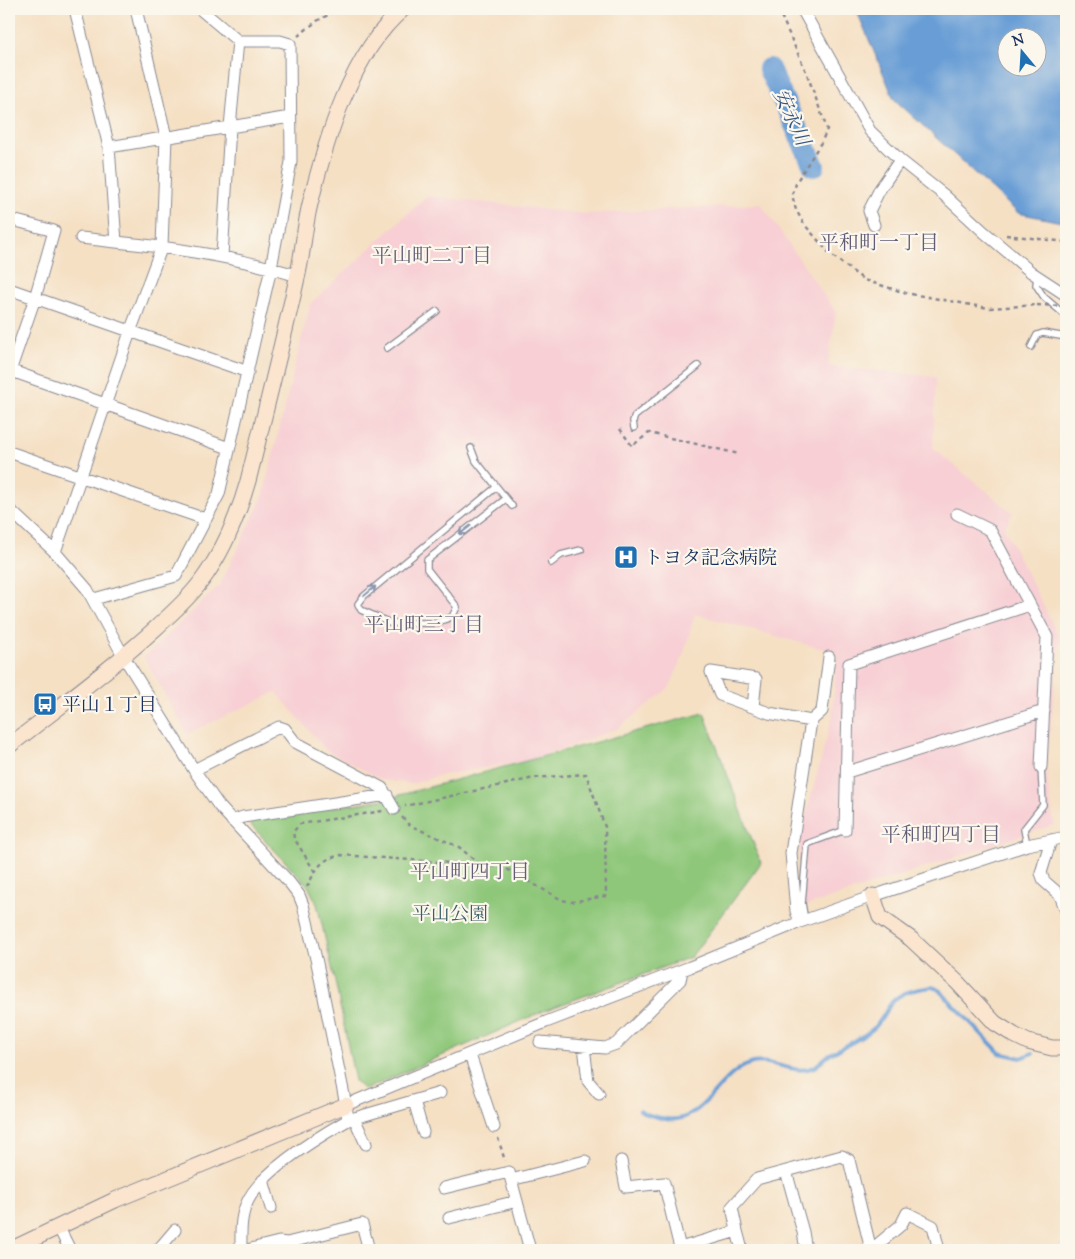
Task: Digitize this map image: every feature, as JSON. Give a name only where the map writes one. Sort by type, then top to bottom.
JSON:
[{"type":"street","points":[[75,9],[108,147],[116,242]]},
{"type":"street","points":[[55,552],[130,332],[162,246],[166,137],[136,9]]},
{"type":"street","points":[[94,599],[176,576],[204,519],[219,494],[248,372],[291,162],[290,44],[280,41],[238,41],[200,9]]},
{"type":"street","points":[[9,746],[124,657],[180,605],[200,583],[219,553],[235,517],[248,480],[298,276],[310,205],[338,110],[356,71],[374,41],[403,9]]},
{"type":"street","points":[[802,9],[867,126],[900,160],[944,195],[984,232],[1037,276],[1066,295]]},
{"type":"street","points":[[222,256],[230,127],[238,41]]},
{"type":"street","points":[[108,147],[290,117]]},
{"type":"street","points":[[874,225],[869,211],[880,189],[900,160]]},
{"type":"street","points":[[9,219],[54,231],[35,298],[9,371],[229,448]]},
{"type":"street","points":[[81,238],[162,246],[222,256],[298,276]]},
{"type":"street","points":[[9,288],[248,372]]},
{"type":"street","points":[[9,452],[204,519]]},
{"type":"street","points":[[9,509],[55,552],[94,599],[124,657],[194,770],[232,821],[289,882],[298,895],[303,905],[317,963],[349,1114],[366,1144]]},
{"type":"street","points":[[956,514],[990,530],[1047,637],[1041,767]]},
{"type":"street","points":[[845,830],[849,664],[1030,605]]},
{"type":"street","points":[[802,921],[796,911],[790,853],[812,721],[822,711],[829,657]]},
{"type":"street","points":[[753,707],[769,713],[812,721]]},
{"type":"street","points":[[846,772],[1044,710]]},
{"type":"street","points":[[194,770],[279,727],[285,728],[295,742],[382,788],[394,809]]},
{"type":"street","points":[[232,821],[243,816],[387,795]]},
{"type":"street","points":[[241,1250],[241,1220],[246,1203],[263,1180],[380,1091],[546,1022],[682,971],[802,921],[1027,846],[1066,837]]},
{"type":"street","points":[[1051,840],[1041,873],[1044,881],[1060,895],[1066,911]]},
{"type":"street","points":[[873,896],[880,917],[911,939],[995,1023],[1028,1042],[1052,1048],[1066,1048]]},
{"type":"street","points":[[540,1042],[605,1048],[616,1044],[680,980],[682,971]]},
{"type":"street","points":[[584,1046],[588,1081],[599,1094]]},
{"type":"street","points":[[470,1055],[494,1126]]},
{"type":"street","points":[[380,1091],[385,1109]]},
{"type":"street","points":[[10,1250],[115,1200],[349,1114],[385,1109],[440,1093]]},
{"type":"street","points":[[414,1101],[424,1132]]},
{"type":"street","points":[[742,1250],[732,1207],[757,1179],[842,1156],[849,1160],[871,1250],[901,1225],[907,1213],[933,1226],[939,1250]]},
{"type":"street","points":[[621,1161],[626,1187],[664,1183],[680,1249],[737,1231]]},
{"type":"street","points":[[444,1188],[585,1162]]},
{"type":"street","points":[[786,1171],[803,1232],[806,1250]]},
{"type":"street","points":[[510,1176],[530,1250]]},
{"type":"street","points":[[263,1180],[271,1208]]},
{"type":"street","points":[[449,1218],[517,1201]]},
{"type":"street","points":[[247,1250],[279,1242],[286,1243],[362,1224],[369,1250]]},
{"type":"street","points":[[58,1226],[70,1250]]},
{"type":"street","points":[[158,1250],[175,1230]]},
{"type":"lane","points":[[1037,276],[1036,285],[1040,291],[1066,316]]},
{"type":"lane","points":[[387,348],[437,311]]},
{"type":"lane","points":[[1031,347],[1037,335],[1043,334],[1066,338]]},
{"type":"lane","points":[[634,428],[633,420],[635,416],[698,366]]},
{"type":"lane","points":[[470,448],[476,461],[512,506]]},
{"type":"lane","points":[[494,489],[364,596],[358,604],[360,610],[390,624],[435,624],[452,617],[457,607],[426,569],[427,560],[503,501]]},
{"type":"lane","points":[[552,562],[560,555],[581,550]]},
{"type":"lane","points":[[1027,846],[1024,829],[1043,805],[1041,767]]},
{"type":"lane","points":[[802,921],[807,844],[845,830]]},
{"type":"path","points":[[290,44],[318,21],[339,9]]},
{"type":"path","points":[[778,9],[807,74],[827,129],[822,141],[800,176],[792,195],[796,210],[804,224],[830,254],[864,280],[906,293],[988,308],[1037,305],[1066,306]]},
{"type":"path","points":[[984,232],[1066,242]]},
{"type":"path","points":[[620,430],[632,446],[649,434],[739,454]]},
{"type":"path","points":[[298,895],[306,889],[315,872],[327,858],[341,855],[506,868],[562,900],[571,902],[606,896],[605,827],[586,774],[534,778],[394,809],[300,824],[294,832],[294,838],[315,872]]},
{"type":"path","points":[[394,809],[409,824],[459,847],[480,865]]},
{"type":"path","points":[[494,1126],[510,1176]]},
{"type":"shaded area","name":"トヨタ記念病院","points":[[427,196],[586,214],[761,204],[836,312],[828,366],[936,377],[933,448],[1013,513],[1004,528],[1060,639],[1046,768],[1054,825],[797,909],[800,839],[832,718],[837,655],[827,650],[695,614],[683,656],[669,688],[617,729],[530,760],[437,776],[412,784],[382,780],[326,750],[276,692],[187,734],[144,657],[220,585],[263,496],[310,304]]},
{"type":"green space","name":"平山公園","points":[[704,713],[761,863],[691,957],[546,1010],[364,1090],[355,1081],[334,976],[317,904],[308,886],[247,821],[385,799]]},
{"type":"water","points":[[856,9],[1064,9],[1066,12],[1066,223],[1018,213],[894,99]]},
{"type":"waterway","name":"安永川","points":[[769,69],[814,166]]},
{"type":"waterway","points":[[640,1110],[661,1118],[675,1119],[687,1116],[707,1100],[736,1071],[755,1063],[764,1062],[798,1070],[814,1067],[829,1055],[859,1039],[874,1028],[891,1003],[898,997],[913,991],[933,987],[938,989],[1000,1053],[1021,1058],[1033,1053]]},
{"type":"place","name":"トヨタ記念病院","points":[[626,557]]},
{"type":"place","name":"平山１丁目","points":[[45,704]]},
{"type":"district","name":"平和町一丁目","points":[[879,242]]},
{"type":"district","name":"平山町二丁目","points":[[432,255]]},
{"type":"district","name":"平山町三丁目","points":[[424,624]]},
{"type":"district","name":"平和町四丁目","points":[[941,834]]},
{"type":"district","name":"平山町四丁目","points":[[470,871]]}]
